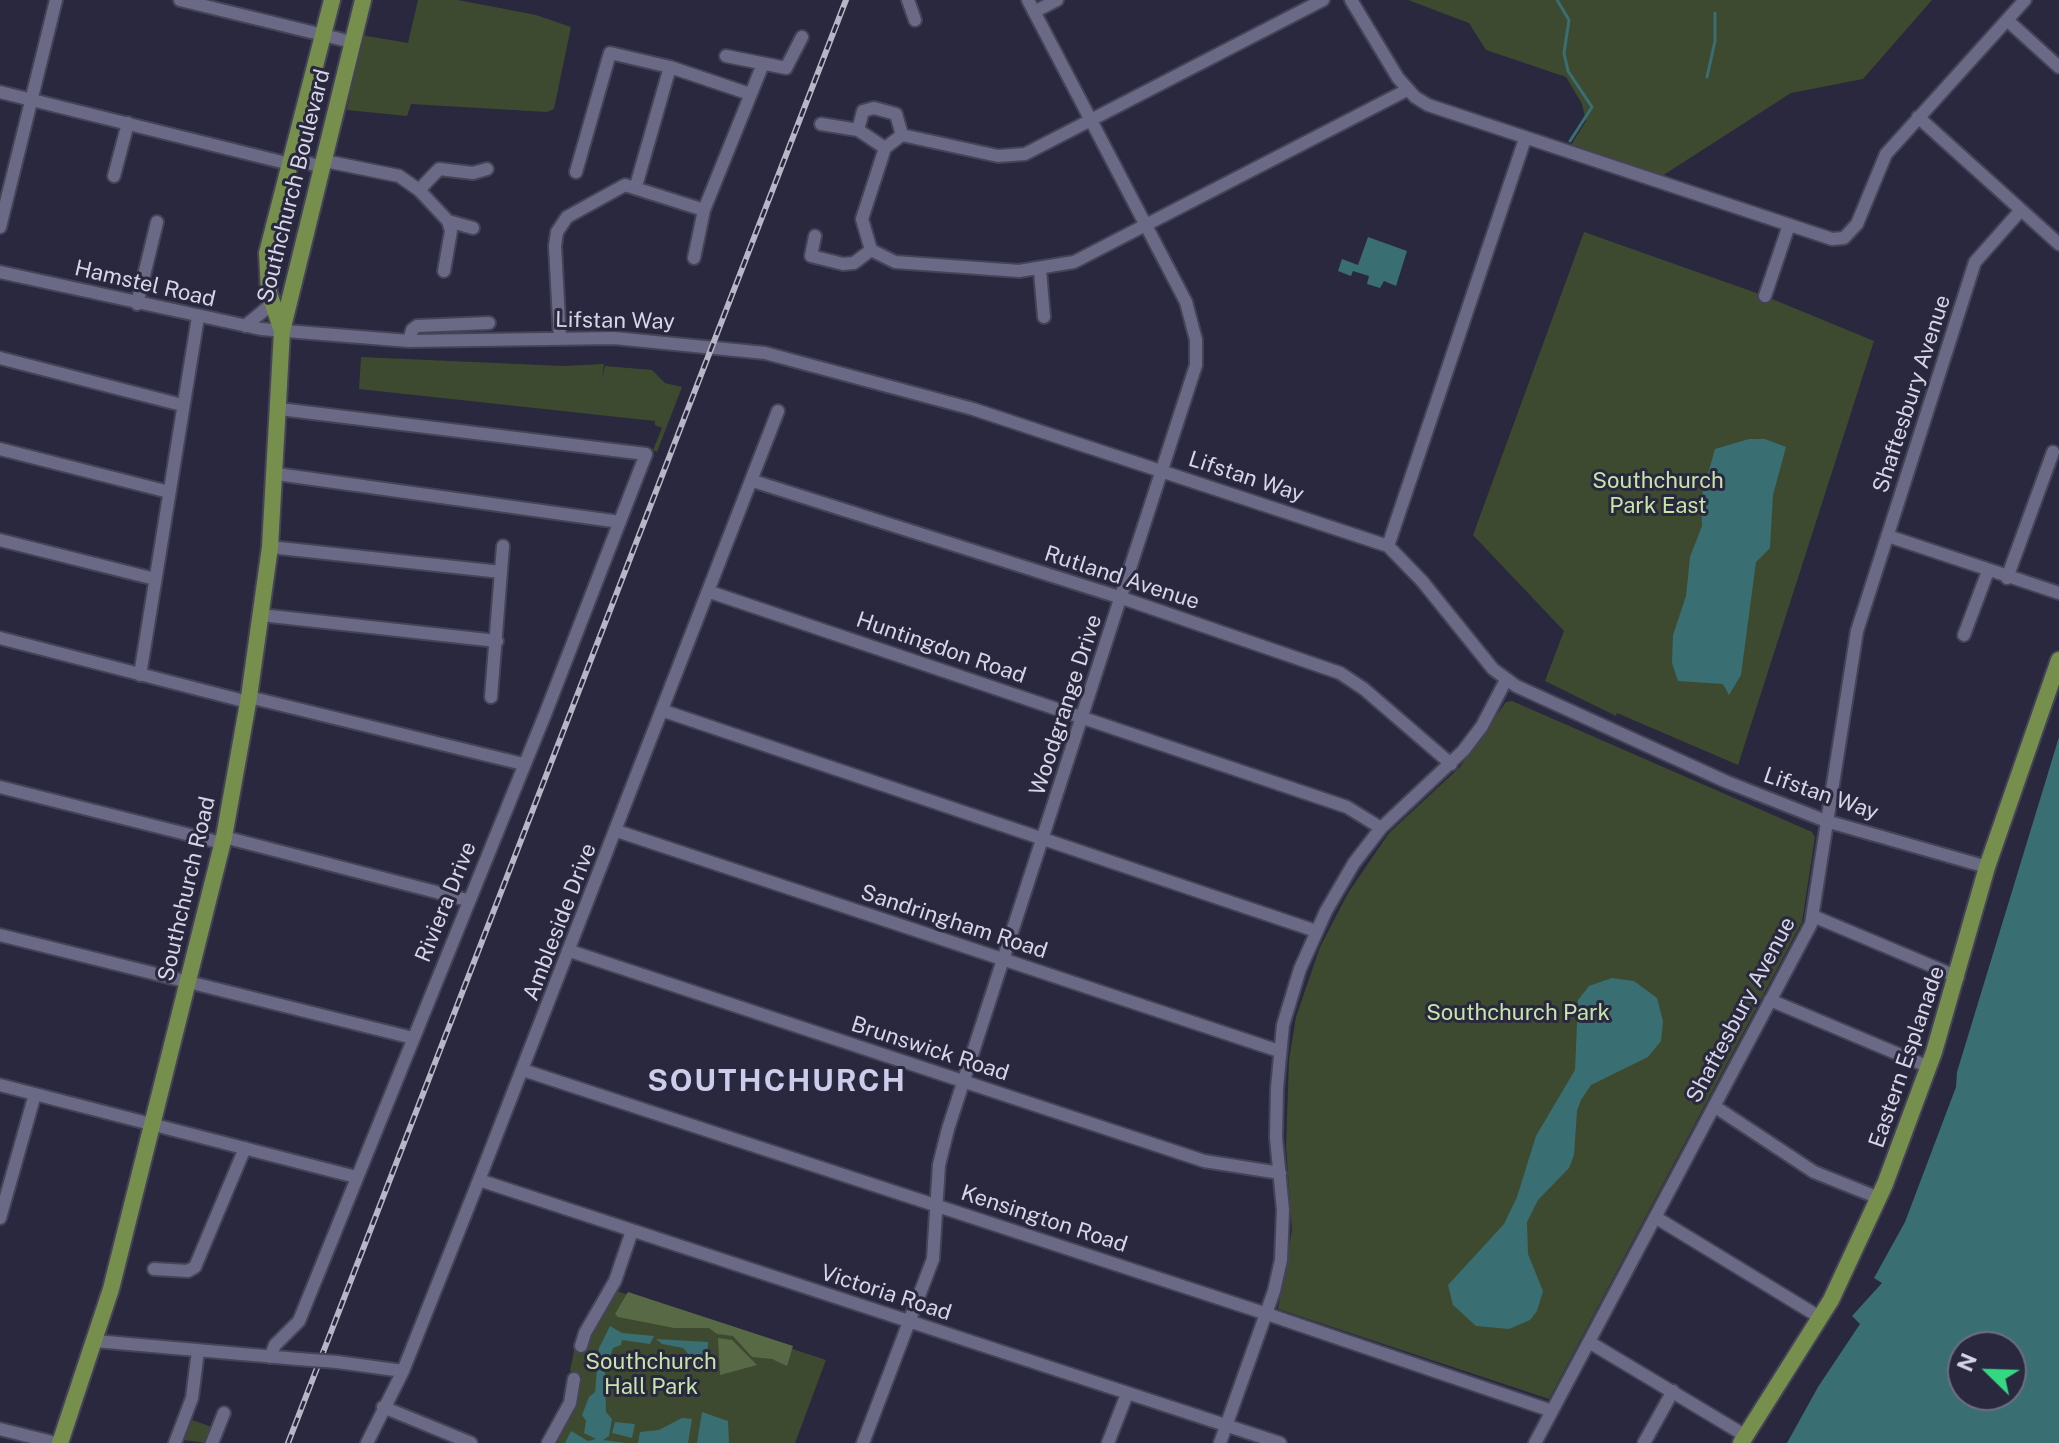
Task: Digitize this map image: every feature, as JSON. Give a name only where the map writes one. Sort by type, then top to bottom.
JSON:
[{"type":"main road","name":"Southchurch Boulevard","points":[[282,331],[271,299],[267,253],[332,0]]},
{"type":"main road","name":"Southchurch Boulevard","points":[[282,331],[363,0]]},
{"type":"main road","name":"Southchurch Road","points":[[58,1443],[95,1341],[153,1124],[223,840],[270,547],[277,474],[282,331]]},
{"type":"main road","name":"Eastern Esplanade","points":[[1743,1439],[1821,1318],[1879,1198],[1929,1067],[1958,977],[1987,867],[2059,660]]},
{"type":"street","points":[[0,227],[56,0]]},
{"type":"street","points":[[911,9],[925,0]]},
{"type":"street","points":[[1031,6],[1057,0]]},
{"type":"street","points":[[1323,0],[1025,154],[1012,157],[902,135],[885,148],[862,219],[871,250],[895,262],[1040,270],[1074,262],[1407,90]]},
{"type":"street","points":[[1351,0],[1407,90],[1428,105],[1832,239],[1844,238],[1852,232],[1883,158],[2025,0]]},
{"type":"street","points":[[189,1],[352,42]]},
{"type":"street","name":"Woodgrange Drive","points":[[863,1443],[933,1259],[941,1154],[1196,365],[1196,340],[1186,302],[1031,6]]},
{"type":"street","points":[[2007,20],[2059,67]]},
{"type":"street","points":[[726,56],[763,64],[791,65],[802,37]]},
{"type":"street","points":[[576,172],[610,53],[670,67],[750,94]]},
{"type":"street","points":[[694,258],[704,210],[763,64]]},
{"type":"street","points":[[636,186],[670,67]]},
{"type":"street","points":[[0,92],[291,162],[399,176],[419,190],[448,221],[451,231],[444,271]]},
{"type":"street","points":[[858,130],[863,111],[874,108],[896,114],[902,135]]},
{"type":"street","points":[[1918,117],[2059,244]]},
{"type":"street","points":[[114,176],[128,123]]},
{"type":"street","points":[[821,124],[858,130],[885,148]]},
{"type":"street","points":[[1388,546],[1525,139]]},
{"type":"street","points":[[419,190],[439,169],[473,173],[487,169]]},
{"type":"street","points":[[560,339],[557,232],[567,217],[592,200],[625,185],[704,210]]},
{"type":"street","name":"Shaftesbury Avenue","points":[[1535,1443],[1813,916],[1857,631],[1975,262],[2021,210]]},
{"type":"street","points":[[448,221],[473,228]]},
{"type":"street","points":[[137,304],[157,222]]},
{"type":"street","points":[[1765,296],[1789,225]]},
{"type":"street","points":[[815,236],[811,256],[843,264],[854,263],[871,250]]},
{"type":"street","points":[[1040,270],[1044,317]]},
{"type":"street","name":"Hamstel Road","points":[[0,272],[198,317],[282,331]]},
{"type":"street","points":[[245,326],[267,308],[271,299]]},
{"type":"street","points":[[140,675],[198,317]]},
{"type":"street","points":[[409,341],[412,330],[417,326],[489,323]]},
{"type":"street","name":"Lifstan Way","points":[[282,331],[409,341],[614,338],[765,353],[973,409],[1388,546],[1422,581],[1493,669],[1506,680],[1727,782],[1826,821],[1987,867]]},
{"type":"street","points":[[0,358],[182,405]]},
{"type":"street","name":"Riviera Drive","points":[[270,1357],[275,1345],[299,1321],[646,454],[280,409]]},
{"type":"street","name":"Ambleside Drive","points":[[367,1443],[403,1371],[523,1070],[778,411]]},
{"type":"street","points":[[0,449],[169,492]]},
{"type":"street","points":[[2007,578],[2053,452]]},
{"type":"street","points":[[277,474],[620,522]]},
{"type":"street","name":"Rutland Avenue","points":[[753,481],[1122,598],[1340,673],[1372,695],[1451,764]]},
{"type":"street","points":[[1888,536],[2059,593]]},
{"type":"street","points":[[0,540],[155,579]]},
{"type":"street","points":[[493,690],[503,546]]},
{"type":"street","points":[[270,547],[501,572]]},
{"type":"street","points":[[1963,634],[1988,571]]},
{"type":"street","name":"Huntingdon Road","points":[[710,592],[1347,807],[1381,828]]},
{"type":"street","points":[[261,615],[497,641]]},
{"type":"street","points":[[0,638],[140,675],[523,764]]},
{"type":"street","points":[[1220,1443],[1267,1314],[1281,1260],[1276,1122],[1279,1051],[1289,1004],[1316,931],[1354,863],[1381,828],[1451,764],[1482,726],[1506,680]]},
{"type":"street","points":[[664,711],[1316,931]]},
{"type":"street","points":[[0,787],[467,900]]},
{"type":"street","name":"Sandringham Road","points":[[617,831],[1279,1051]]},
{"type":"street","points":[[1813,916],[1958,977]]},
{"type":"street","points":[[0,935],[413,1038]]},
{"type":"street","name":"Brunswick Road","points":[[570,951],[1204,1161],[1280,1173]]},
{"type":"street","points":[[1770,1000],[1929,1067]]},
{"type":"street","name":"Kensington Road","points":[[523,1070],[1267,1314],[1552,1411]]},
{"type":"street","points":[[0,1085],[356,1177]]},
{"type":"street","points":[[1,1213],[35,1094]]},
{"type":"street","points":[[1714,1106],[1814,1172],[1879,1198]]},
{"type":"street","points":[[154,1269],[188,1271],[195,1267],[245,1148]]},
{"type":"street","name":"Victoria Road","points":[[479,1180],[1280,1443]]},
{"type":"street","points":[[1655,1217],[1821,1318]]},
{"type":"street","points":[[581,1346],[615,1281],[632,1231]]},
{"type":"street","points":[[95,1341],[337,1362],[403,1371]]},
{"type":"street","points":[[1589,1342],[1673,1391],[1743,1439]]},
{"type":"street","points":[[175,1443],[192,1398],[198,1351]]},
{"type":"street","points":[[548,1443],[570,1403],[574,1379]]},
{"type":"street","points":[[1644,1443],[1673,1391]]},
{"type":"street","points":[[1108,1443],[1127,1394]]},
{"type":"street","points":[[383,1407],[471,1443]]},
{"type":"street","points":[[212,1443],[224,1413]]},
{"type":"street","points":[[0,1429],[58,1443]]},
{"type":"green space","points":[[418,0],[458,0],[536,15],[571,27],[554,109],[547,112],[411,104],[407,116],[347,110],[361,35],[408,43]]},
{"type":"green space","points":[[1408,0],[1932,0],[1863,79],[1791,93],[1662,176],[1571,145],[1586,121],[1582,104],[1566,77],[1486,50],[1469,23]]},
{"type":"green space","name":"Southchurch Park East","points":[[1584,232],[1765,296],[1874,341],[1738,765],[1617,713],[1616,716],[1545,681],[1564,631],[1473,535]]},
{"type":"green space","points":[[361,357],[563,366],[604,364],[602,380],[605,366],[652,370],[665,383],[682,387],[657,452],[653,450],[662,428],[655,425],[655,421],[359,389]]},
{"type":"green space","name":"Southchurch Park","points":[[1512,701],[1812,832],[1815,837],[1802,922],[1549,1399],[1278,1309],[1292,1230],[1286,1146],[1289,1060],[1296,1017],[1320,947],[1348,893],[1389,833],[1460,767],[1506,702]]},
{"type":"green space","name":"Southchurch Hall Park","points":[[614,1290],[826,1360],[795,1443],[554,1443],[574,1405],[582,1376],[570,1371],[574,1351]]},
{"type":"green space","points":[[192,1420],[212,1427],[206,1443],[184,1440]]},
{"type":"shaded area","points":[[1368,237],[1407,251],[1396,286],[1384,281],[1380,288],[1367,284],[1369,276],[1353,271],[1351,276],[1338,271],[1342,259],[1358,265]]},
{"type":"shaded area","points":[[1749,439],[1765,439],[1786,447],[1773,495],[1770,548],[1756,562],[1741,675],[1729,695],[1723,684],[1678,681],[1672,663],[1673,635],[1686,596],[1690,557],[1702,526],[1701,498],[1715,449]]},
{"type":"shaded area","points":[[2059,737],[2059,1443],[1787,1443],[1818,1387],[1860,1324],[1852,1316],[1882,1283],[1874,1278],[1905,1222],[1956,1087],[1957,1072]]},
{"type":"shaded area","points":[[1612,978],[1634,981],[1657,998],[1663,1021],[1661,1041],[1648,1057],[1591,1085],[1581,1100],[1577,1111],[1574,1155],[1569,1168],[1538,1200],[1527,1222],[1528,1254],[1543,1291],[1537,1311],[1530,1320],[1509,1329],[1476,1326],[1453,1305],[1448,1285],[1504,1224],[1517,1197],[1536,1136],[1575,1070],[1578,1000],[1589,986]]},
{"type":"shaded area","points":[[628,1292],[793,1346],[787,1366],[772,1359],[752,1357],[733,1336],[717,1334],[709,1328],[674,1328],[618,1317],[615,1314]]},
{"type":"shaded area","points":[[610,1326],[622,1333],[654,1336],[650,1344],[622,1340],[621,1345],[613,1348],[605,1372],[606,1412],[612,1419],[609,1436],[603,1440],[626,1443],[565,1443],[571,1431],[588,1441],[596,1439],[584,1433],[586,1421],[582,1415],[589,1397],[595,1392],[599,1348]]},
{"type":"shaded area","points":[[718,1338],[732,1340],[757,1365],[720,1375]]},
{"type":"shaded area","points":[[656,1339],[708,1342],[707,1366],[691,1365],[691,1357],[683,1348],[662,1344]]},
{"type":"shaded area","points":[[702,1412],[728,1421],[729,1443],[697,1443]]},
{"type":"shaded area","points":[[682,1418],[692,1419],[688,1443],[638,1443],[640,1432],[659,1430]]},
{"type":"shaded area","points":[[615,1422],[635,1424],[632,1438],[612,1433]]},
{"type":"waterway","points":[[1557,0],[1569,20],[1564,53],[1568,71],[1592,107],[1570,141]]},
{"type":"waterway","points":[[1707,77],[1715,41],[1715,13]]},
{"type":"railway","points":[[288,1443],[846,0]]},
{"type":"district","name":"SOUTHCHURCH","points":[[777,1082]]}]
